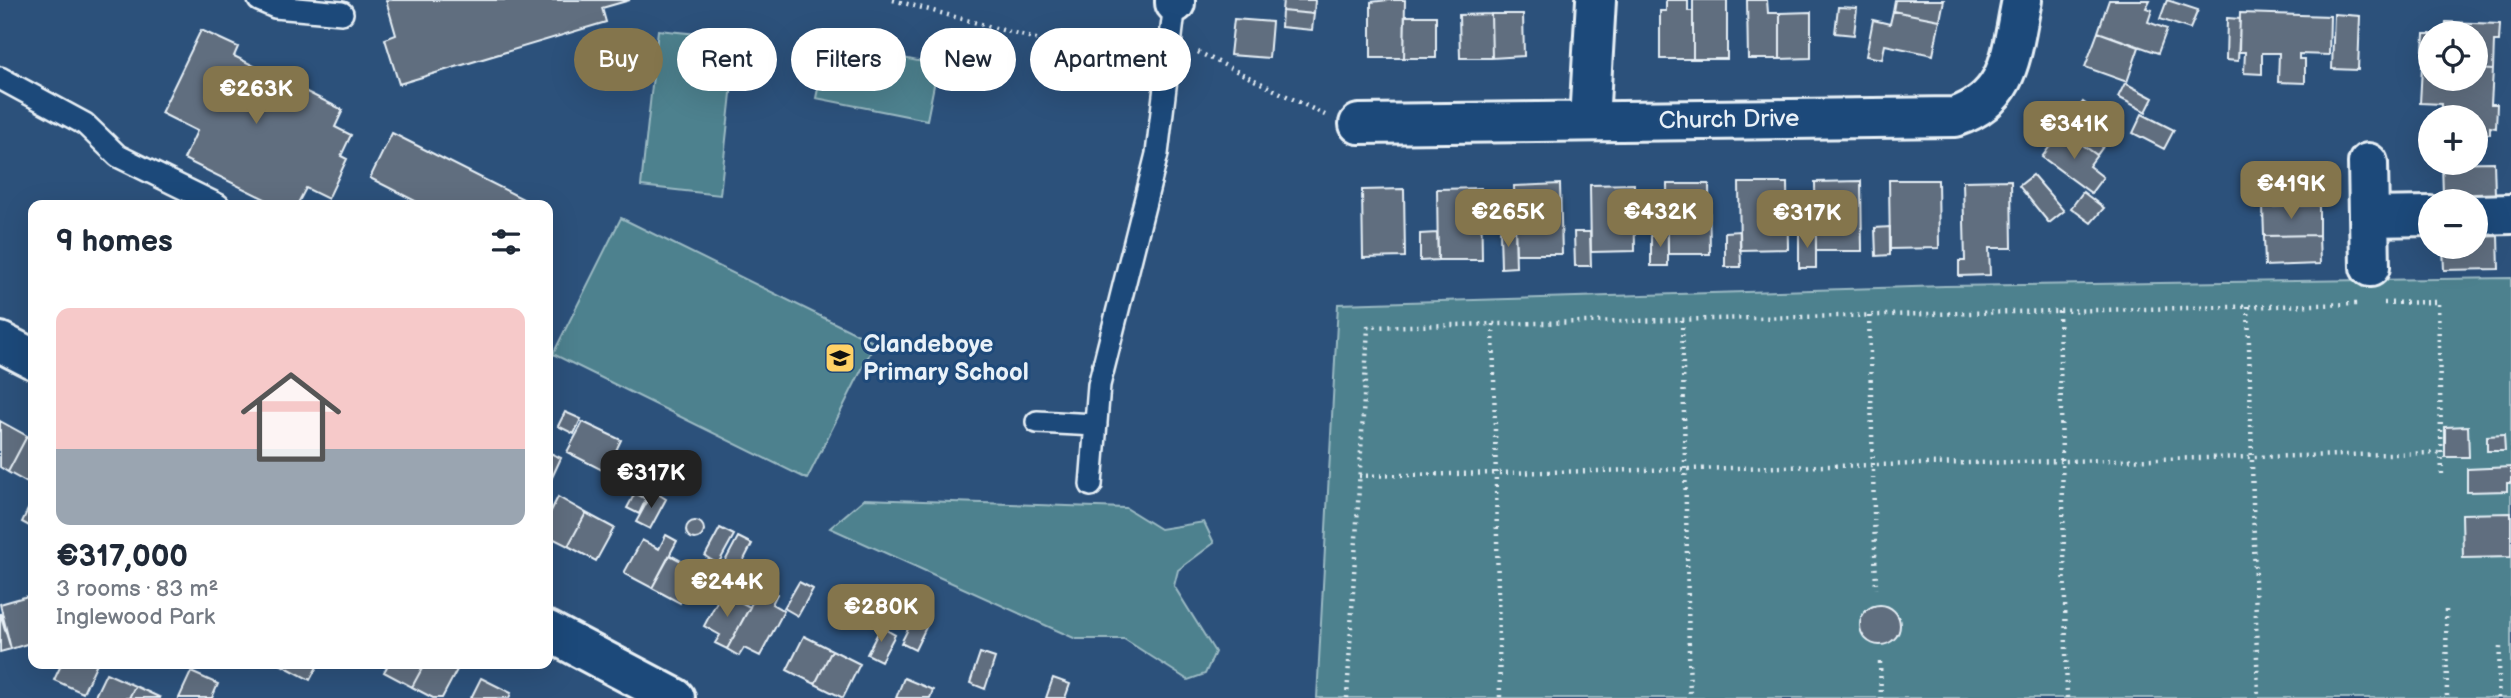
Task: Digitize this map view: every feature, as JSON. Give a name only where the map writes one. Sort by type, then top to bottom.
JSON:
[{"type":"street","points":[[1589,121],[1596,0]]},
{"type":"street","name":"Church Drive","points":[[1359,124],[1955,117],[1977,109],[2005,78],[2022,0]]},
{"type":"street","points":[[2368,163],[2371,267]]},
{"type":"street","points":[[2488,215],[2511,214]]},
{"type":"street","points":[[2370,217],[2418,216]]},
{"type":"street","points":[[0,342],[28,356]]},
{"type":"street","points":[[553,634],[675,698]]},
{"type":"lane","points":[[259,0],[275,6],[342,13]]},
{"type":"lane","points":[[1091,485],[1099,385],[1157,154],[1175,1]]},
{"type":"lane","points":[[0,78],[85,124],[118,156],[208,200]]},
{"type":"lane","points":[[1037,422],[1096,425]]},
{"type":"path","points":[[893,0],[1030,37]]},
{"type":"path","points":[[1175,1],[1200,31],[1196,51],[1339,122],[1359,124]]},
{"type":"path","points":[[1347,698],[1368,327],[2438,302],[2439,453],[2442,478]]},
{"type":"path","points":[[2248,306],[2258,698]]},
{"type":"path","points":[[2059,311],[2067,698]]},
{"type":"path","points":[[1869,316],[1876,589]]},
{"type":"path","points":[[1682,320],[1690,698]]},
{"type":"path","points":[[1493,324],[1500,698]]},
{"type":"path","points":[[1359,477],[2439,453]]},
{"type":"path","points":[[2446,610],[2447,698]]},
{"type":"path","points":[[2498,698],[2500,646]]},
{"type":"path","points":[[1880,662],[1881,698]]},
{"type":"green space","points":[[663,31],[677,32],[677,91],[731,91],[720,195],[641,186],[651,91],[663,91]]},
{"type":"green space","points":[[906,59],[920,61],[920,91],[933,91],[927,120],[816,98],[818,91],[906,91]]},
{"type":"green space","points":[[621,218],[875,343],[807,479],[553,354]]},
{"type":"green space","points":[[2511,278],[2511,698],[1317,698],[1338,304],[1945,286]]},
{"type":"green space","points":[[864,499],[1126,508],[1160,529],[1204,522],[1214,543],[1178,570],[1174,586],[1215,652],[1205,674],[1188,680],[1124,639],[1076,639],[830,528]]},
{"type":"building","points":[[386,0],[630,0],[602,8],[606,22],[586,28],[574,28],[574,32],[399,84],[385,39],[396,35]]},
{"type":"building","points":[[1283,0],[1315,0],[1314,14],[1282,11]]},
{"type":"building","points":[[1405,0],[1404,58],[1371,58],[1371,2]]},
{"type":"building","points":[[1666,0],[1688,0],[1688,11],[1693,11],[1693,59],[1660,59],[1660,11],[1666,11]]},
{"type":"building","points":[[1693,0],[1727,0],[1727,59],[1693,59]]},
{"type":"building","points":[[1747,0],[1767,0],[1768,13],[1780,13],[1780,59],[1748,59]]},
{"type":"building","points":[[1895,0],[1944,0],[1940,20],[1893,11]]},
{"type":"building","points":[[2109,0],[2150,0],[2146,8],[2152,10],[2148,22],[2167,29],[2158,53],[2098,32]]},
{"type":"building","points":[[2167,0],[2198,10],[2190,29],[2160,19]]},
{"type":"building","points":[[1838,7],[1857,8],[1854,35],[1835,33]]},
{"type":"building","points":[[1282,11],[1314,14],[1312,30],[1281,27]]},
{"type":"building","points":[[1893,11],[1940,20],[1933,55],[1885,45],[1882,59],[1866,56],[1873,20],[1890,24]]},
{"type":"building","points":[[1811,12],[1811,58],[1780,59],[1780,13]]},
{"type":"building","points":[[2240,13],[2330,16],[2329,55],[2299,54],[2299,59],[2305,59],[2305,83],[2278,82],[2279,53],[2262,53],[2262,74],[2244,73],[2245,52],[2239,52]]},
{"type":"building","points":[[1491,14],[1492,58],[1460,58],[1459,15]]},
{"type":"building","points":[[1491,14],[1523,14],[1524,56],[1492,58]]},
{"type":"building","points":[[2334,14],[2360,16],[2358,70],[2332,69]]},
{"type":"building","points":[[1405,16],[1436,16],[1436,58],[1404,58]]},
{"type":"building","points":[[2227,18],[2240,19],[2238,61],[2226,60]]},
{"type":"building","points":[[1234,19],[1272,22],[1269,58],[1230,55]]},
{"type":"building","points":[[2488,24],[2500,24],[2499,41],[2494,41],[2493,70],[2488,70]]},
{"type":"building","points":[[201,30],[238,47],[234,56],[343,110],[335,127],[351,135],[341,156],[347,159],[328,199],[306,188],[300,200],[267,200],[184,159],[197,131],[161,113]]},
{"type":"building","points":[[2098,32],[2139,47],[2127,82],[2085,67]]},
{"type":"building","points":[[2488,70],[2493,70],[2491,104],[2497,104],[2496,128],[2490,127],[2490,134],[2488,105],[2420,103],[2421,91],[2488,91]]},
{"type":"building","points":[[2125,83],[2153,98],[2146,112],[2118,97]]},
{"type":"building","points":[[2083,102],[2117,127],[2097,155],[2062,130]]},
{"type":"building","points":[[2142,114],[2174,130],[2164,149],[2133,133]]},
{"type":"building","points":[[2062,130],[2097,155],[2089,166],[2103,177],[2091,193],[2042,157]]},
{"type":"building","points":[[392,133],[525,200],[413,200],[370,178]]},
{"type":"building","points":[[2488,162],[2494,162],[2495,194],[2488,194],[2488,189],[2443,189],[2442,175],[2488,175]]},
{"type":"building","points":[[2318,170],[2319,202],[2263,203],[2262,171]]},
{"type":"building","points":[[2033,175],[2064,211],[2049,223],[2019,186]]},
{"type":"building","points":[[1889,180],[1938,180],[1939,248],[1890,249]]},
{"type":"building","points":[[2011,180],[2012,248],[1989,248],[1990,275],[1959,276],[1959,261],[1965,261],[1963,181]]},
{"type":"building","points":[[1861,181],[1862,251],[1816,251],[1815,182]]},
{"type":"building","points":[[1739,183],[1787,183],[1788,249],[1740,250]]},
{"type":"building","points":[[1560,184],[1562,254],[1516,254],[1514,186]]},
{"type":"building","points":[[1634,184],[1635,251],[1591,252],[1590,185]]},
{"type":"building","points":[[1667,184],[1709,184],[1710,254],[1668,254]]},
{"type":"building","points":[[1481,188],[1482,260],[1438,260],[1437,189]]},
{"type":"building","points":[[1404,189],[1405,257],[1363,258],[1362,190]]},
{"type":"building","points":[[2083,192],[2104,208],[2091,223],[2071,208]]},
{"type":"building","points":[[2319,205],[2319,235],[2264,236],[2263,207]]},
{"type":"building","points":[[1890,227],[1890,255],[1876,256],[1875,228]]},
{"type":"building","points":[[1500,231],[1515,231],[1516,267],[1501,268]]},
{"type":"building","points":[[1740,231],[1741,267],[1725,267],[1725,232]]},
{"type":"building","points":[[1574,232],[1590,232],[1591,266],[1575,266]]},
{"type":"building","points":[[1651,232],[1668,232],[1668,266],[1651,266]]},
{"type":"building","points":[[1799,232],[1816,232],[1816,268],[1799,268]]},
{"type":"building","points":[[1437,233],[1438,260],[1420,261],[1420,234]]},
{"type":"building","points":[[2319,235],[2320,264],[2265,266],[2264,236]]},
{"type":"building","points":[[2488,236],[2498,236],[2499,269],[2444,270],[2444,259],[2488,259]]},
{"type":"building","points":[[565,412],[581,419],[574,434],[558,426]]},
{"type":"building","points":[[0,421],[27,436],[8,472],[0,467]]},
{"type":"building","points":[[583,422],[621,440],[606,472],[567,452]]},
{"type":"building","points":[[2468,426],[2469,457],[2445,457],[2445,427]]},
{"type":"building","points":[[2504,435],[2505,451],[2487,451],[2487,436]]},
{"type":"building","points":[[27,436],[28,436],[28,483],[8,472]]},
{"type":"building","points":[[553,454],[561,458],[553,475]]},
{"type":"building","points":[[2511,467],[2511,483],[2507,483],[2507,491],[2467,492],[2467,469]]},
{"type":"building","points":[[653,491],[666,499],[650,529],[636,522]]},
{"type":"building","points":[[635,493],[646,499],[639,514],[627,508]]},
{"type":"building","points":[[558,497],[586,513],[568,546],[553,538],[553,507]]},
{"type":"building","points":[[28,509],[28,525],[22,522]]},
{"type":"building","points":[[586,513],[614,528],[596,561],[568,546]]},
{"type":"building","points":[[2511,513],[2511,557],[2463,558],[2462,514]]},
{"type":"building","points":[[695,521],[701,524],[704,530],[701,536],[695,539],[689,536],[686,530],[689,524]]},
{"type":"building","points":[[720,528],[734,535],[718,564],[705,556]]},
{"type":"building","points":[[666,535],[677,541],[652,588],[624,573],[642,540],[659,549]]},
{"type":"building","points":[[738,537],[752,544],[737,573],[723,565]]},
{"type":"building","points":[[670,555],[698,570],[680,603],[652,588]]},
{"type":"building","points":[[799,582],[813,589],[798,616],[784,608]]},
{"type":"building","points":[[761,586],[777,594],[772,604],[784,611],[760,656],[744,648],[739,656],[727,649]]},
{"type":"building","points":[[722,592],[750,607],[727,649],[715,643],[720,635],[704,626]]},
{"type":"building","points":[[28,596],[28,644],[11,649],[0,604]]},
{"type":"building","points":[[1880,605],[1894,611],[1900,625],[1894,639],[1880,645],[1866,639],[1860,625],[1866,611]]},
{"type":"building","points":[[0,613],[11,649],[0,652]]},
{"type":"building","points":[[915,615],[929,621],[915,650],[901,643]]},
{"type":"building","points":[[881,627],[895,635],[881,661],[867,654]]},
{"type":"building","points":[[804,636],[832,650],[815,684],[787,670]]},
{"type":"building","points":[[832,650],[860,664],[843,698],[815,684]]},
{"type":"building","points":[[980,653],[995,658],[985,689],[970,683]]},
{"type":"building","points":[[59,669],[94,669],[83,693],[54,680]]},
{"type":"building","points":[[289,669],[316,669],[310,680]]},
{"type":"building","points":[[386,669],[422,669],[412,687],[384,672]]},
{"type":"building","points":[[422,669],[457,669],[442,698],[433,698],[412,687]]},
{"type":"building","points":[[191,672],[218,684],[212,698],[179,698]]},
{"type":"building","points":[[106,673],[135,686],[129,698],[94,698]]},
{"type":"building","points":[[481,678],[511,693],[509,698],[471,698]]},
{"type":"building","points":[[904,678],[933,690],[930,698],[896,698]]},
{"type":"building","points":[[1053,678],[1070,684],[1065,698],[1046,698]]},
{"type":"building","points":[[135,686],[161,698],[129,698]]},
{"type":"place","name":"Clandeboye Primary School","points":[[840,358]]}]
